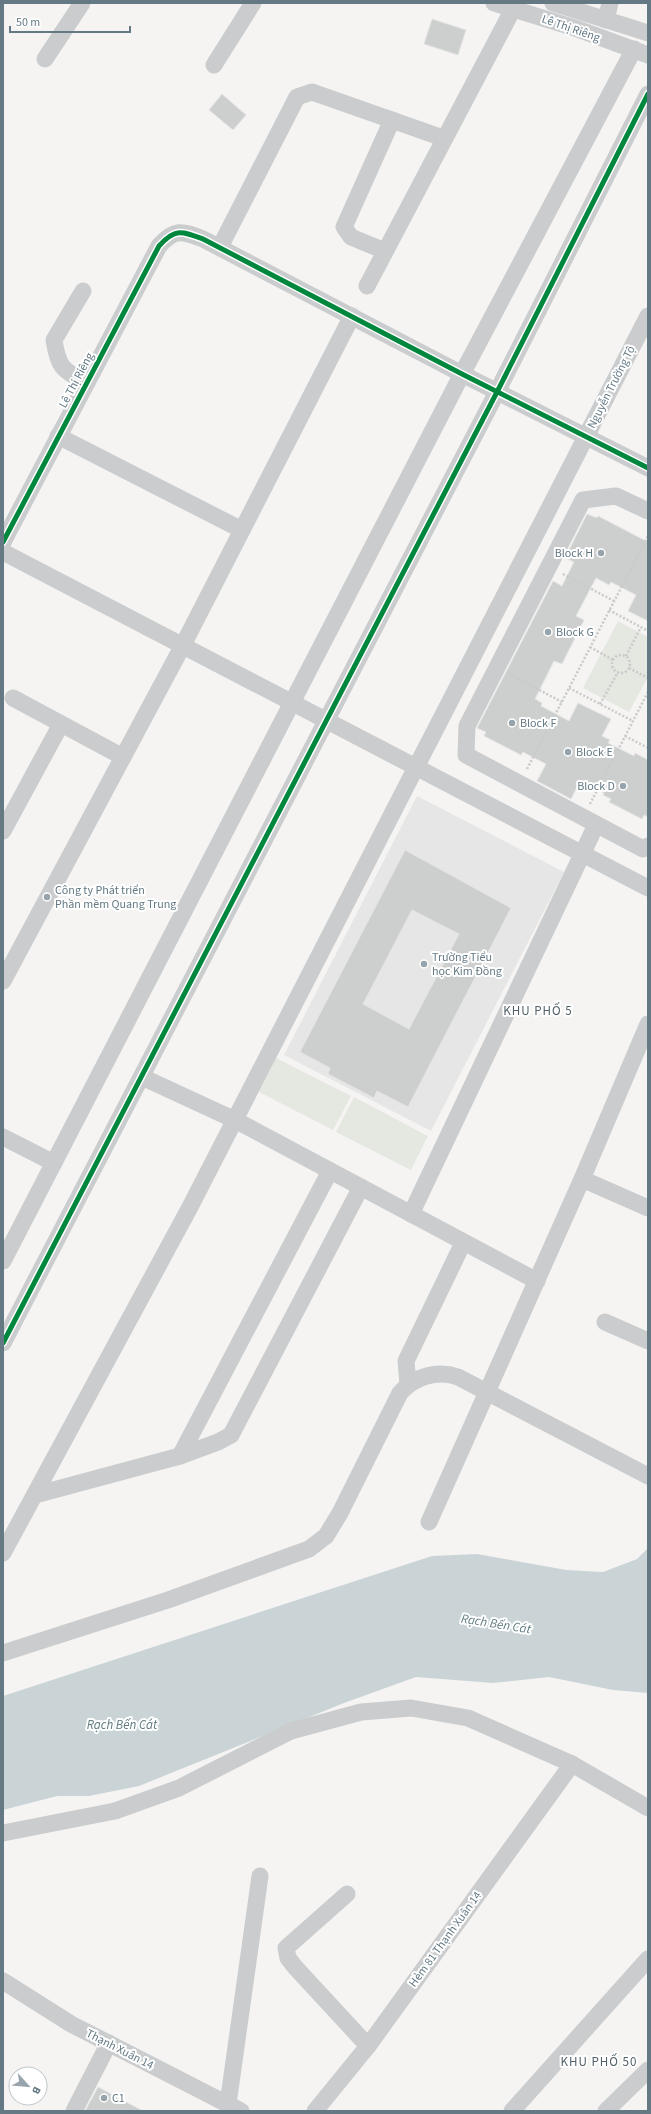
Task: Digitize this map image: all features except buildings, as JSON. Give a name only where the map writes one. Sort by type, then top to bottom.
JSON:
[{"type":"street","points":[[45,59],[82,3]]},
{"type":"street","points":[[214,64],[252,3]]},
{"type":"street","name":"Lê Thị Riêng","points":[[494,3],[575,28],[641,52]]},
{"type":"street","name":"Lê Thị Riêng","points":[[553,3],[648,33]]},
{"type":"street","points":[[606,20],[610,3]]},
{"type":"street","points":[[367,286],[443,138],[513,9]]},
{"type":"street","points":[[3,1261],[462,374],[641,52]]},
{"type":"street","points":[[443,138],[312,92],[297,97],[220,247],[462,374],[648,468]]},
{"type":"street","points":[[3,1343],[497,392],[648,94]]},
{"type":"street","points":[[385,251],[351,237],[344,227],[392,120]]},
{"type":"street","name":"Lê Thị Riêng","points":[[3,542],[159,246],[173,233],[191,234],[220,247]]},
{"type":"street","points":[[83,291],[54,340],[57,359],[67,373],[86,382]]},
{"type":"street","points":[[3,981],[183,645],[352,316]]},
{"type":"street","name":"Nguyễn Trường Tộ","points":[[3,1553],[36,1495],[235,1120],[586,436],[644,334],[648,316]]},
{"type":"street","points":[[58,436],[242,530]]},
{"type":"street","points":[[648,511],[616,496],[583,500],[467,726],[466,755],[643,848],[648,846]]},
{"type":"street","points":[[3,552],[292,703],[417,766],[648,888]]},
{"type":"street","points":[[13,698],[123,757]]},
{"type":"street","points":[[3,831],[60,724]]},
{"type":"street","points":[[412,1214],[582,853],[590,821]]},
{"type":"street","points":[[429,1522],[537,1281],[648,1024]]},
{"type":"street","points":[[142,1077],[235,1120],[412,1214],[463,1243],[537,1281]]},
{"type":"street","points":[[3,1137],[54,1163]]},
{"type":"street","points":[[180,1456],[330,1171]]},
{"type":"street","points":[[582,1178],[648,1208]]},
{"type":"street","points":[[36,1495],[180,1456],[218,1442],[231,1435],[361,1187]]},
{"type":"street","points":[[408,1384],[406,1361],[463,1243]]},
{"type":"street","points":[[605,1322],[648,1341]]},
{"type":"street","points":[[3,1654],[168,1600],[283,1560],[309,1549],[326,1536],[340,1513],[400,1393],[408,1384],[431,1375],[445,1373],[487,1391],[648,1476]]},
{"type":"street","points":[[3,1833],[115,1811],[179,1788],[291,1731],[361,1712],[411,1708],[468,1718],[572,1764],[648,1808]]},
{"type":"street","name":"Hẻm 81 Thạnh Xuân 14","points":[[315,2111],[368,2046],[572,1764]]},
{"type":"street","points":[[234,2107],[260,1876]]},
{"type":"street","points":[[347,1894],[286,1948],[286,1954],[295,1967],[368,2046]]},
{"type":"street","points":[[512,2111],[648,1959]]},
{"type":"street","name":"Thạnh Xuân 14","points":[[3,1981],[71,2024],[234,2107]]},
{"type":"street","points":[[74,2111],[109,2043]]},
{"type":"street","points":[[606,2111],[648,2070]]},
{"type":"path","points":[[519,784],[648,536]]},
{"type":"path","points":[[549,567],[614,601]]},
{"type":"path","points":[[609,610],[648,631]]},
{"type":"path","points":[[626,656],[641,627]]},
{"type":"path","points":[[590,647],[613,660]]},
{"type":"path","points":[[621,655],[626,656],[630,661],[629,668],[624,672],[618,672],[612,666],[613,660],[621,655]]},
{"type":"path","points":[[497,668],[562,702]]},
{"type":"path","points":[[629,668],[648,678]]},
{"type":"path","points":[[600,704],[618,672]]},
{"type":"path","points":[[569,688],[633,721]]},
{"type":"path","points":[[590,821],[625,736],[648,692]]},
{"type":"path","points":[[625,736],[648,748]]},
{"type":"shaded area","points":[[618,621],[648,637],[648,677],[629,712],[583,688]]},
{"type":"shaded area","name":"Trường Tiểu học Kim Đồng","points":[[417,796],[564,872],[431,1131],[284,1055]]},
{"type":"shaded area","points":[[276,1058],[351,1096],[333,1130],[259,1092]]},
{"type":"shaded area","points":[[354,1097],[428,1136],[411,1170],[336,1132]]},
{"type":"water","name":"Rạch Bến Cát","points":[[648,1548],[648,1693],[613,1690],[549,1677],[493,1683],[416,1677],[344,1703],[139,1786],[89,1796],[57,1796],[3,1810],[3,1696],[432,1556],[477,1554],[566,1570],[603,1572],[637,1559]]},
{"type":"cycle path","points":[[3,1343],[497,392],[648,94]]},
{"type":"cycle path","points":[[3,542],[159,246],[170,236],[179,233],[190,234],[203,239],[462,374],[648,468]]},
{"type":"place","name":"Block H","points":[[601,553]]},
{"type":"place","name":"Block G","points":[[548,632]]},
{"type":"place","name":"Block F","points":[[512,723]]},
{"type":"place","name":"Block E","points":[[568,752]]},
{"type":"place","name":"Block D","points":[[623,786]]},
{"type":"place","name":"Công ty Phát triển Phần mềm Quang Trung","points":[[47,897]]},
{"type":"place","name":"Trường Tiểu học Kim Đồng","points":[[424,964]]},
{"type":"place","name":"С1","points":[[104,2098]]},
{"type":"district","name":"KHU PHỐ 5","points":[[538,1010]]},
{"type":"district","name":"KHU PHỐ 50","points":[[599,2061]]}]
